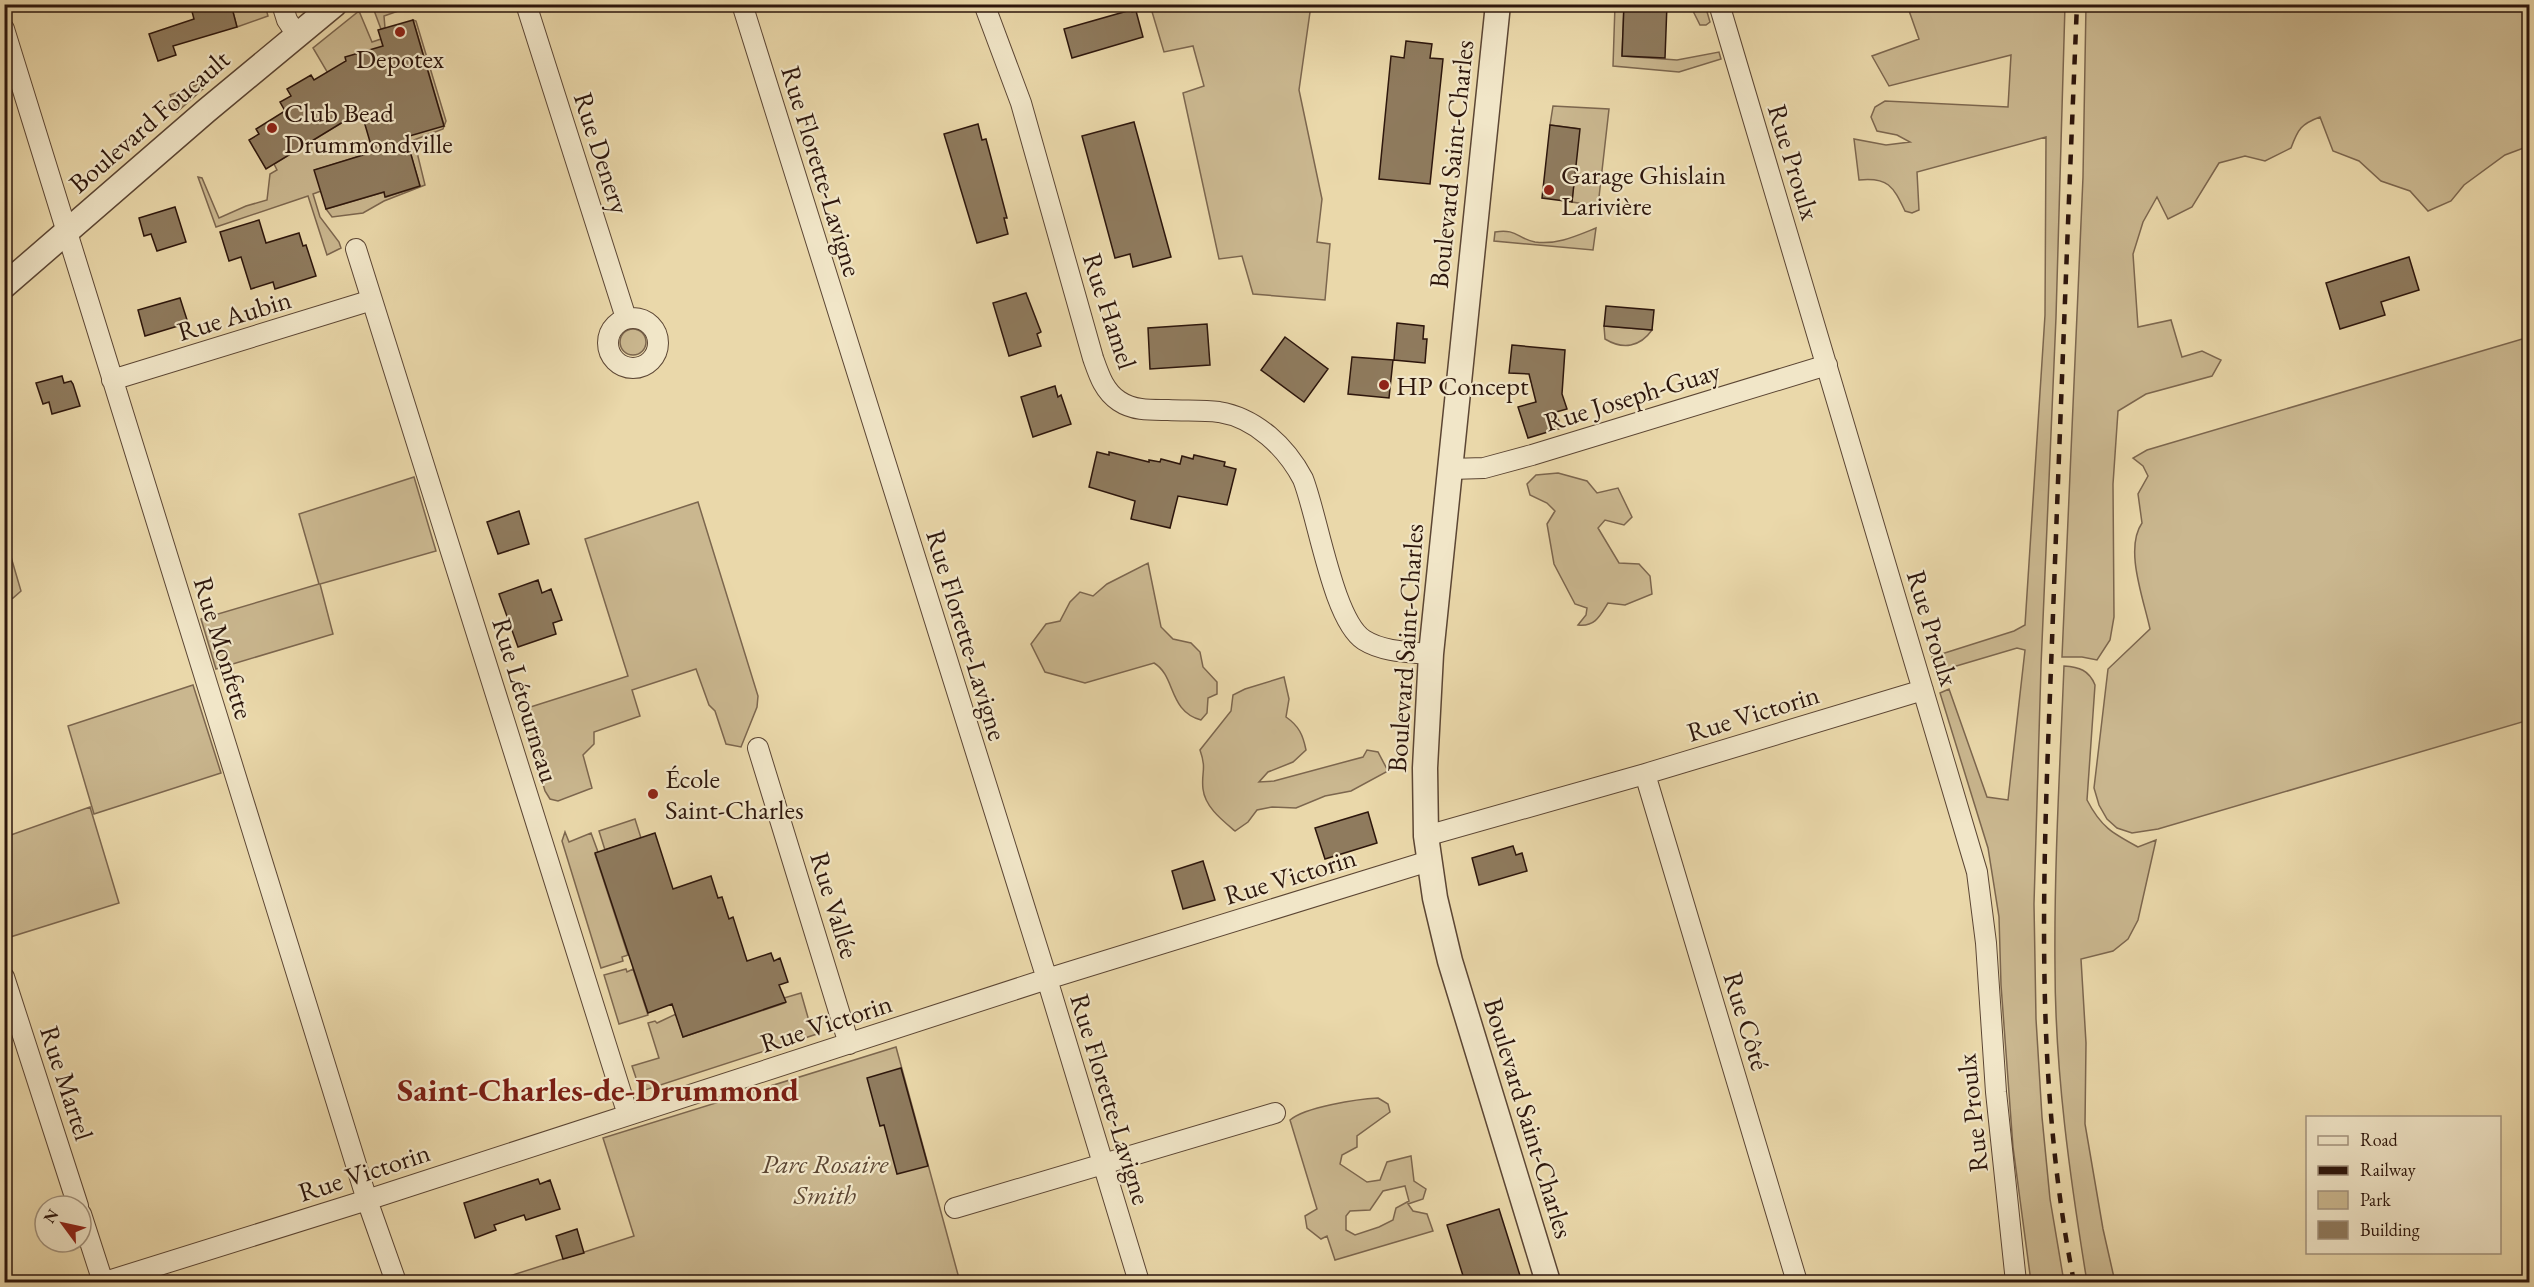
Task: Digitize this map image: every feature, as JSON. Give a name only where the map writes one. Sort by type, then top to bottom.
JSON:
[{"type":"street","points":[[282,4],[287,20],[297,35]]},
{"type":"street","name":"Boulevard Foucault","points":[[4,286],[334,4]]},
{"type":"street","name":"Rue Denery","points":[[526,4],[626,318]]},
{"type":"street","name":"Rue Florette-Lavigne","points":[[742,4],[1047,979],[1139,1282]]},
{"type":"street","name":"Rue Hamel","points":[[984,4],[1021,103],[1094,358],[1102,381],[1109,392],[1133,408],[1221,412],[1251,424],[1273,439],[1295,465],[1304,482],[1339,601],[1353,630],[1372,644],[1431,654]]},
{"type":"street","name":"Boulevard Saint-Charles","points":[[1498,4],[1431,654],[1425,768],[1426,836],[1439,921],[1548,1282]]},
{"type":"street","name":"Rue Proulx","points":[[1719,4],[1972,852],[1986,943],[1996,1092],[2016,1282]]},
{"type":"street","name":"Rue Monfette","points":[[4,29],[368,1200],[396,1282]]},
{"type":"street","name":"Rue Létourneau","points":[[356,249],[628,1115]]},
{"type":"street","name":"Rue Aubin","points":[[112,380],[372,300]]},
{"type":"street","name":"Rue Joseph-Guay","points":[[1450,469],[1484,468],[1532,455],[1827,365]]},
{"type":"street","name":"Rue Victorin","points":[[1426,836],[1645,774],[1923,690]]},
{"type":"street","name":"Rue Vallée","points":[[758,748],[849,1044]]},
{"type":"street","name":"Rue Côté","points":[[1645,774],[1797,1282]]},
{"type":"street","name":"Rue Victorin","points":[[104,1282],[368,1200],[1047,979],[1429,861]]},
{"type":"street","name":"Rue Martel","points":[[4,977],[74,1194]]},
{"type":"street","points":[[955,1208],[1275,1113]]},
{"type":"street","points":[[93,1249],[104,1282]]},
{"type":"green space","points":[[231,5],[265,5],[268,16],[237,27]]},
{"type":"green space","points":[[372,5],[399,5],[401,10],[384,16],[385,28],[381,29]]},
{"type":"green space","points":[[1150,5],[1311,5],[1299,90],[1322,199],[1317,242],[1330,244],[1325,300],[1253,294],[1242,256],[1219,259],[1183,93],[1204,86],[1193,46],[1164,52]]},
{"type":"green space","points":[[1615,5],[1624,5],[1622,56],[1677,60],[1719,52],[1721,59],[1679,72],[1613,66]]},
{"type":"green space","points":[[1690,5],[1705,5],[1710,22],[1700,25]]},
{"type":"green space","points":[[1907,5],[2065,5],[2034,904],[2036,1019],[2042,1117],[2050,1199],[2064,1282],[2031,1282],[2013,1147],[2001,985],[1999,917],[1988,848],[1940,693],[1949,689],[1987,797],[2008,800],[2025,650],[2017,648],[1936,672],[1932,657],[2014,631],[2025,625],[2045,315],[2046,137],[1917,172],[1919,210],[1912,213],[1905,211],[1897,195],[1888,185],[1877,180],[1859,180],[1854,139],[1886,145],[1910,142],[1897,135],[1877,131],[1871,117],[1875,107],[1885,101],[2008,107],[2011,55],[1889,86],[1872,56],[1919,39]]},
{"type":"green space","points":[[2086,5],[2530,5],[2529,146],[2505,155],[2464,185],[2451,201],[2428,211],[2410,191],[2381,181],[2359,161],[2333,151],[2320,117],[2301,128],[2291,148],[2265,161],[2245,156],[2219,163],[2192,207],[2168,219],[2157,197],[2143,222],[2133,254],[2138,327],[2171,320],[2182,357],[2202,351],[2221,360],[2212,376],[2146,394],[2118,411],[2113,484],[2114,617],[2110,640],[2097,660],[2062,657],[2083,177]]},
{"type":"green space","points":[[359,11],[372,42],[381,39],[390,68],[373,152],[315,170],[321,191],[313,194],[320,217],[341,248],[327,255],[308,196],[216,227],[198,177],[202,178],[219,218],[267,200],[270,174],[277,170],[274,164],[348,119],[342,97],[313,48]]},
{"type":"green space","points":[[413,20],[416,21],[446,121],[443,129],[414,140],[425,185],[384,201],[363,213],[332,217],[326,209],[384,192],[386,197],[420,186],[390,83],[444,125]]},
{"type":"green space","points":[[199,84],[203,89],[177,112],[170,95]]},
{"type":"green space","points":[[1553,106],[1609,109],[1598,206],[1572,202],[1579,129],[1550,125]]},
{"type":"green space","points":[[1596,228],[1593,250],[1494,241],[1495,232],[1502,231],[1508,231],[1529,241],[1543,243],[1566,239]]},
{"type":"green space","points":[[1604,326],[1652,330],[1637,343],[1618,345],[1605,339]]},
{"type":"green space","points":[[633,329],[642,333],[646,342],[642,351],[633,355],[624,351],[620,342],[624,333]]},
{"type":"green space","points":[[2529,337],[2529,720],[2158,829],[2132,833],[2117,828],[2107,819],[2099,805],[2094,788],[2108,669],[2150,629],[2135,560],[2137,534],[2142,523],[2138,494],[2148,476],[2143,466],[2133,458],[2147,450]]},
{"type":"green space","points":[[1558,473],[1587,481],[1597,493],[1618,488],[1632,517],[1624,525],[1605,520],[1598,528],[1619,563],[1639,564],[1650,576],[1652,594],[1625,605],[1608,603],[1596,620],[1584,625],[1578,625],[1586,615],[1587,608],[1575,604],[1554,564],[1547,524],[1555,511],[1547,503],[1530,495],[1527,484],[1536,475]]},
{"type":"green space","points":[[414,477],[436,551],[320,584],[333,634],[216,669],[201,619],[319,584],[299,514]]},
{"type":"green space","points":[[698,502],[758,696],[757,707],[741,747],[726,744],[715,711],[709,705],[696,669],[632,690],[640,716],[594,732],[594,744],[583,755],[592,788],[558,801],[550,799],[545,791],[521,710],[628,676],[585,539]]},
{"type":"green space","points":[[4,533],[21,591],[5,602]]},
{"type":"green space","points":[[1148,563],[1161,627],[1173,639],[1191,643],[1200,652],[1203,667],[1217,682],[1217,694],[1208,698],[1207,713],[1201,720],[1190,716],[1183,709],[1166,676],[1154,663],[1085,683],[1045,672],[1031,644],[1046,624],[1060,621],[1070,602],[1080,592],[1093,596],[1107,584]]},
{"type":"green space","points":[[2064,666],[2083,670],[2095,685],[2087,800],[2102,823],[2121,838],[2138,847],[2156,840],[2138,920],[2128,939],[2113,951],[2081,959],[2086,1043],[2085,1124],[2103,1229],[2115,1282],[2087,1282],[2069,1164],[2061,1085],[2056,1006],[2055,928]]},
{"type":"green space","points":[[1284,677],[1289,699],[1286,717],[1300,731],[1306,750],[1293,762],[1268,772],[1259,782],[1274,781],[1363,757],[1367,750],[1378,752],[1388,771],[1351,791],[1325,796],[1296,808],[1272,807],[1257,810],[1248,822],[1235,831],[1215,813],[1204,796],[1200,750],[1231,711],[1233,695]]},
{"type":"green space","points":[[193,685],[221,773],[94,814],[68,726]]},
{"type":"green space","points":[[90,807],[119,903],[7,938],[4,931],[5,837]]},
{"type":"green space","points":[[635,819],[641,838],[605,850],[599,831]]},
{"type":"green space","points":[[565,832],[569,842],[591,833],[598,852],[595,854],[628,955],[622,957],[623,961],[601,968],[562,841]]},
{"type":"green space","points":[[626,969],[627,972],[633,969],[648,1015],[619,1024],[604,975]]},
{"type":"green space","points":[[801,993],[811,1028],[816,1027],[820,1033],[645,1090],[639,1087],[632,1066],[659,1058],[648,1023],[655,1021],[657,1023],[676,1014],[683,1037],[785,1003],[784,998]]},
{"type":"green space","name":"Parc Rosaire Smith","points":[[896,1047],[960,1282],[491,1282],[634,1236],[603,1138]]},
{"type":"green space","points":[[1378,1098],[1388,1104],[1390,1112],[1357,1136],[1357,1147],[1342,1155],[1340,1164],[1367,1182],[1380,1180],[1387,1162],[1411,1156],[1414,1181],[1426,1189],[1423,1199],[1408,1204],[1413,1211],[1427,1214],[1433,1231],[1335,1260],[1327,1236],[1321,1239],[1307,1228],[1305,1216],[1317,1209],[1290,1120],[1297,1115],[1319,1108]],"holes":[[[1405,1186],[1409,1201],[1396,1208],[1393,1220],[1379,1227],[1355,1235],[1346,1230],[1346,1216],[1350,1211],[1370,1210],[1383,1191]]]},
{"type":"building","points":[[190,4],[231,4],[237,27],[173,46],[176,55],[158,61],[149,34],[194,19]]},
{"type":"building","points":[[1624,4],[1667,4],[1665,58],[1622,56]]},
{"type":"building","points":[[1131,10],[1136,11],[1143,37],[1072,58],[1064,29]]},
{"type":"building","points":[[413,20],[444,126],[406,137],[420,186],[385,197],[384,192],[326,209],[314,170],[373,152],[361,111],[266,169],[249,140],[259,134],[256,129],[285,111],[280,102],[291,96],[287,89],[311,75],[314,80],[346,61],[345,57],[383,46],[378,30]]},
{"type":"building","points":[[1406,41],[1432,44],[1430,58],[1443,59],[1430,184],[1379,179],[1391,56],[1404,58]]},
{"type":"building","points":[[1134,122],[1171,257],[1133,267],[1130,254],[1115,258],[1082,136]]},
{"type":"building","points":[[978,124],[982,140],[986,139],[1007,218],[1004,218],[1008,234],[977,243],[944,134]]},
{"type":"building","points":[[1550,125],[1580,129],[1572,202],[1542,198]]},
{"type":"building","points":[[175,207],[186,242],[157,251],[151,234],[144,236],[139,218]]},
{"type":"building","points":[[259,220],[266,243],[299,233],[303,246],[306,245],[316,276],[275,289],[273,282],[251,289],[241,257],[229,261],[220,232]]},
{"type":"building","points":[[2409,257],[2419,290],[2381,302],[2385,315],[2340,329],[2326,283]]},
{"type":"building","points":[[1026,293],[1041,332],[1037,334],[1041,346],[1009,356],[993,303]]},
{"type":"building","points":[[180,298],[188,323],[145,336],[138,310]]},
{"type":"building","points":[[1606,306],[1654,310],[1652,330],[1604,326]]},
{"type":"building","points":[[1397,323],[1424,326],[1423,339],[1427,339],[1425,363],[1394,360]]},
{"type":"building","points":[[1207,324],[1210,365],[1150,369],[1148,328]]},
{"type":"building","points":[[1285,337],[1328,369],[1304,402],[1261,370]]},
{"type":"building","points":[[1512,345],[1565,350],[1562,394],[1567,409],[1556,412],[1561,428],[1528,438],[1518,407],[1536,402],[1529,374],[1509,373]]},
{"type":"building","points":[[1352,357],[1393,360],[1389,398],[1348,394]]},
{"type":"building","points":[[62,376],[64,383],[71,381],[73,384],[80,406],[52,414],[49,402],[43,404],[36,383]]},
{"type":"building","points":[[1055,386],[1058,397],[1061,395],[1071,424],[1033,437],[1021,397]]},
{"type":"building","points":[[1097,452],[1109,455],[1109,452],[1149,462],[1149,460],[1160,462],[1161,459],[1180,464],[1182,456],[1193,459],[1194,455],[1225,462],[1224,466],[1236,469],[1227,505],[1178,496],[1170,528],[1131,519],[1135,501],[1089,487]]},
{"type":"building","points":[[519,511],[529,544],[498,554],[487,522]]},
{"type":"building","points":[[538,580],[542,593],[551,589],[562,620],[553,623],[556,634],[518,647],[499,594]]},
{"type":"building","points":[[1368,812],[1377,843],[1325,859],[1315,828]]},
{"type":"building","points":[[655,833],[673,889],[711,876],[718,898],[722,897],[729,919],[733,917],[747,961],[771,953],[774,961],[780,958],[788,982],[779,985],[786,1002],[683,1037],[672,1004],[648,1013],[595,853]]},
{"type":"building","points":[[1513,846],[1516,855],[1522,853],[1527,871],[1479,885],[1472,858]]},
{"type":"building","points":[[1203,861],[1215,900],[1183,909],[1172,871]]},
{"type":"building","points":[[901,1068],[928,1166],[897,1174],[884,1125],[880,1126],[867,1078]]},
{"type":"building","points":[[538,1179],[540,1184],[550,1180],[560,1209],[526,1220],[524,1215],[494,1225],[496,1230],[475,1238],[464,1203]]},
{"type":"building","points":[[1499,1209],[1522,1282],[1465,1282],[1447,1225]]},
{"type":"building","points":[[577,1229],[584,1253],[563,1259],[556,1236]]},
{"type":"railway","points":[[2074,1282],[2061,1203],[2052,1123],[2046,1043],[2044,882],[2077,4]]},
{"type":"place","name":"Depotex","points":[[400,32]]},
{"type":"place","name":"Club Bead Drummondville","points":[[272,128]]},
{"type":"place","name":"Garage Ghislain Larivière","points":[[1549,190]]},
{"type":"place","name":"HP Concept","points":[[1384,385]]},
{"type":"place","name":"École Saint-Charles","points":[[653,794]]},
{"type":"district","name":"Saint-Charles-de-Drummond","points":[[598,1089]]}]
